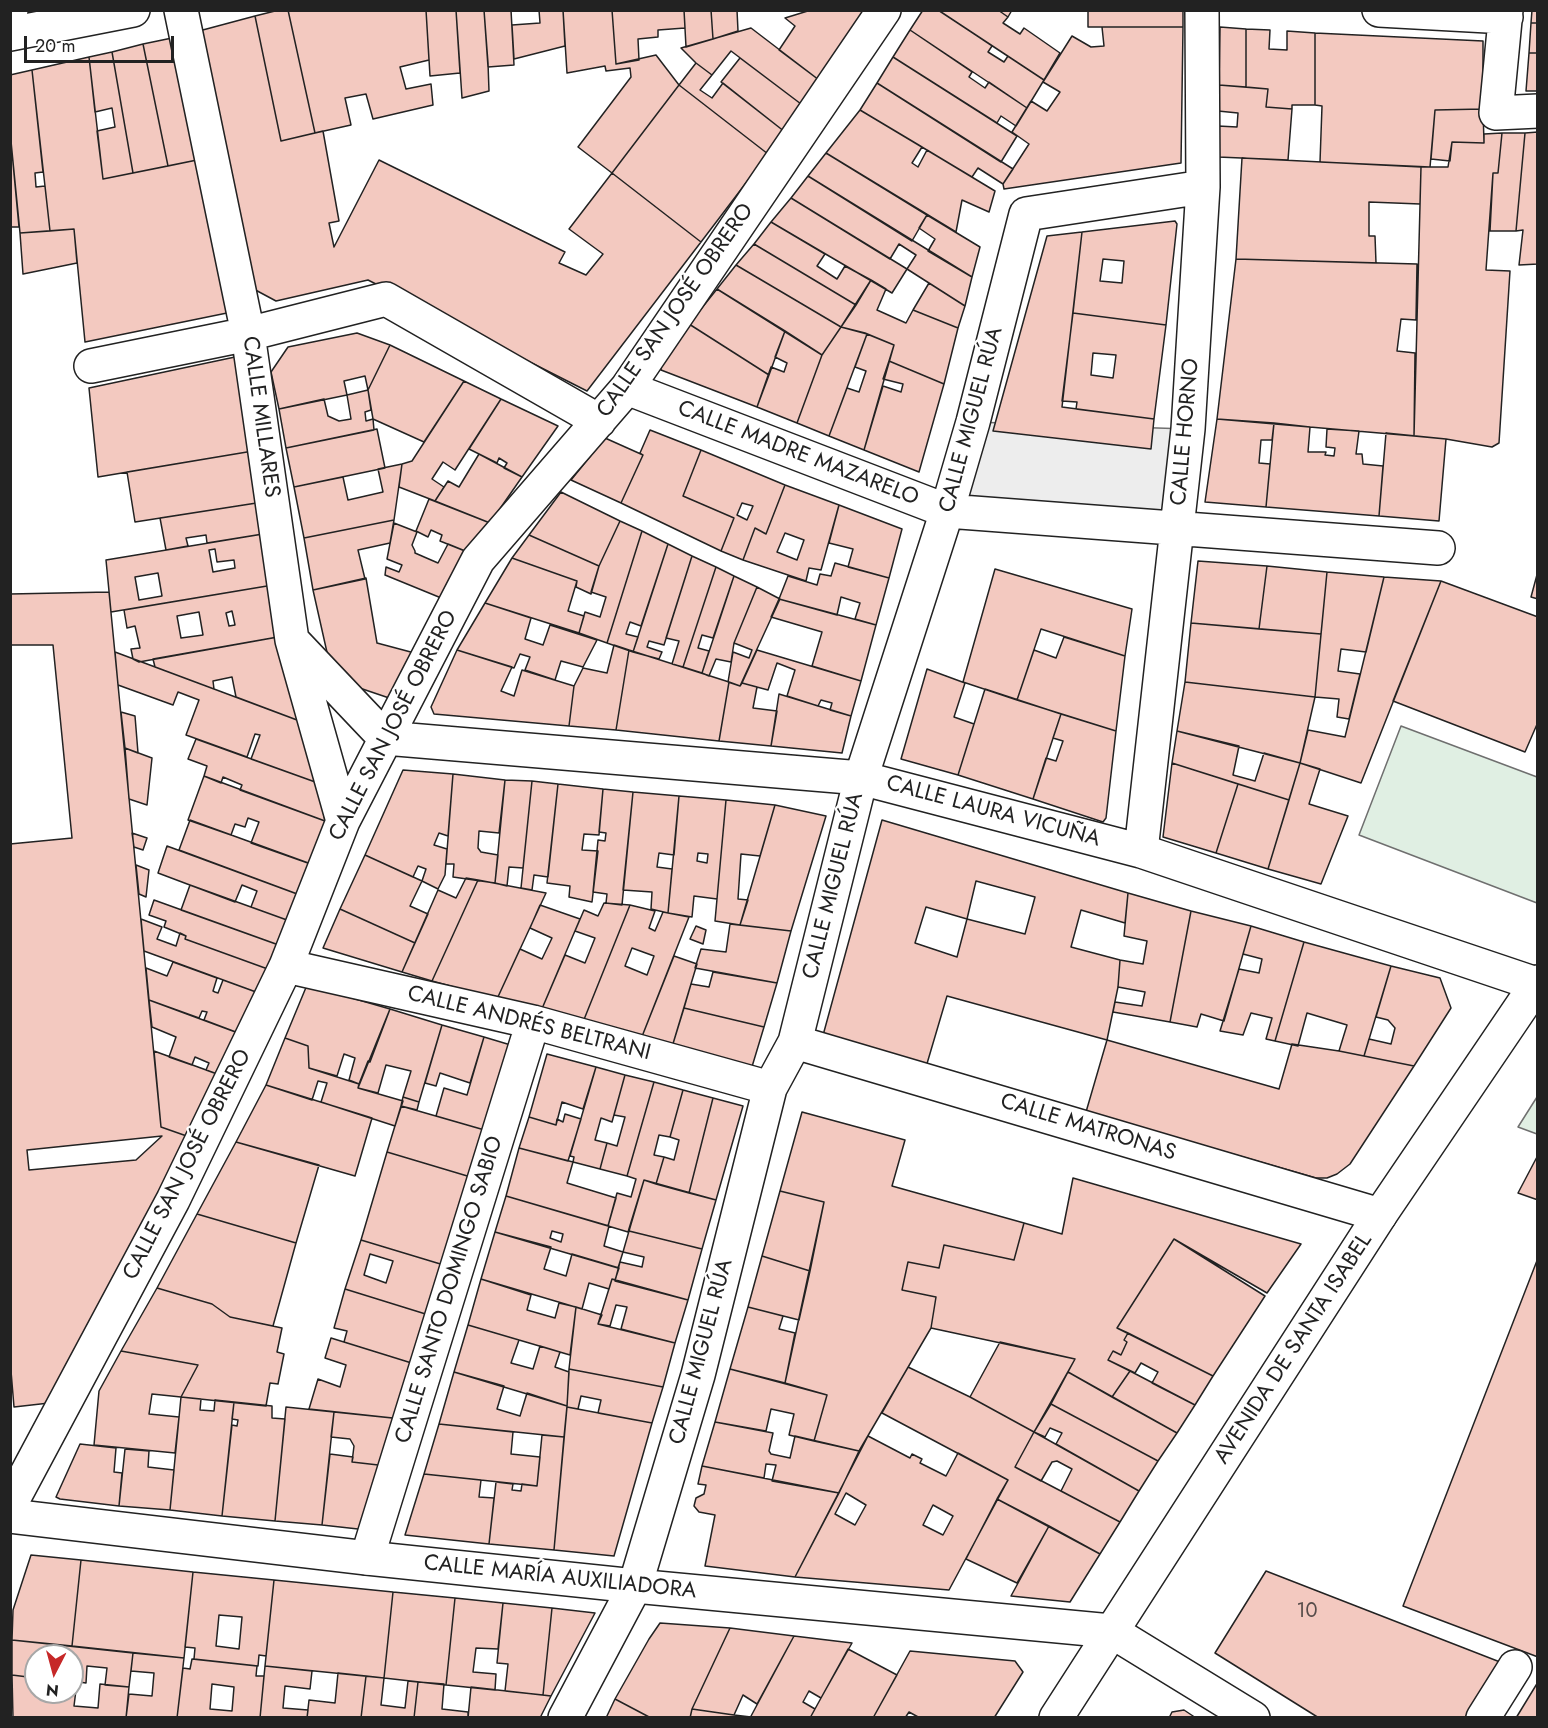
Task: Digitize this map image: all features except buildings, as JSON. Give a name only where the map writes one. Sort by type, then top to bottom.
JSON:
[{"type":"street","points":[[10,33],[133,10]]},
{"type":"street","name":"CALLE MILLARES","points":[[181,10],[248,334],[292,640],[343,821]]},
{"type":"street","name":"CALLE SAN JOSÉ OBRERO","points":[[10,1505],[173,1200],[286,966],[343,821],[478,560],[627,388],[884,10]]},
{"type":"street","name":"CALLE HORNO","points":[[1141,851],[1188,429],[1203,186],[1202,10]]},
{"type":"street","points":[[1379,10],[1506,14],[1496,113],[1538,111]]},
{"type":"street","name":"CALLE MIGUEL RÚA","points":[[565,1718],[635,1586],[698,1375],[770,1088],[795,1042],[861,778],[947,511],[973,422],[1026,214],[1203,186]]},
{"type":"street","points":[[91,366],[248,334],[386,299],[599,421]]},
{"type":"street","name":"CALLE MADRE MAZARELO","points":[[627,388],[947,511],[1438,548]]},
{"type":"street","points":[[292,640],[385,738]]},
{"type":"street","name":"CALLE LAURA VICUÑA","points":[[385,738],[861,778],[1141,851],[1537,983]]},
{"type":"street","name":"CALLE ANDRÉS BELTRANI","points":[[286,966],[533,1022],[770,1088]]},
{"type":"street","name":"AVENIDA DE SANTA ISABEL","points":[[1056,1718],[1380,1215],[1537,983]]},
{"type":"street","name":"CALLE SANTO DOMINGO SABIO","points":[[367,1558],[533,1022]]},
{"type":"street","name":"CALLE MATRONAS","points":[[795,1042],[1380,1215]]},
{"type":"street","name":"CALLE MARÍA AUXILIADORA","points":[[10,1516],[367,1558],[635,1586],[1111,1631]]},
{"type":"street","points":[[1111,1631],[1253,1718]]},
{"type":"street","points":[[1483,1718],[1515,1667]]},
{"type":"green space","points":[[1401,726],[1537,777],[1537,903],[1359,835]]},
{"type":"green space","points":[[1537,1097],[1537,1134],[1518,1127]]},
{"type":"shaded area","points":[[973,422],[1188,429],[1177,527],[947,511]]}]
